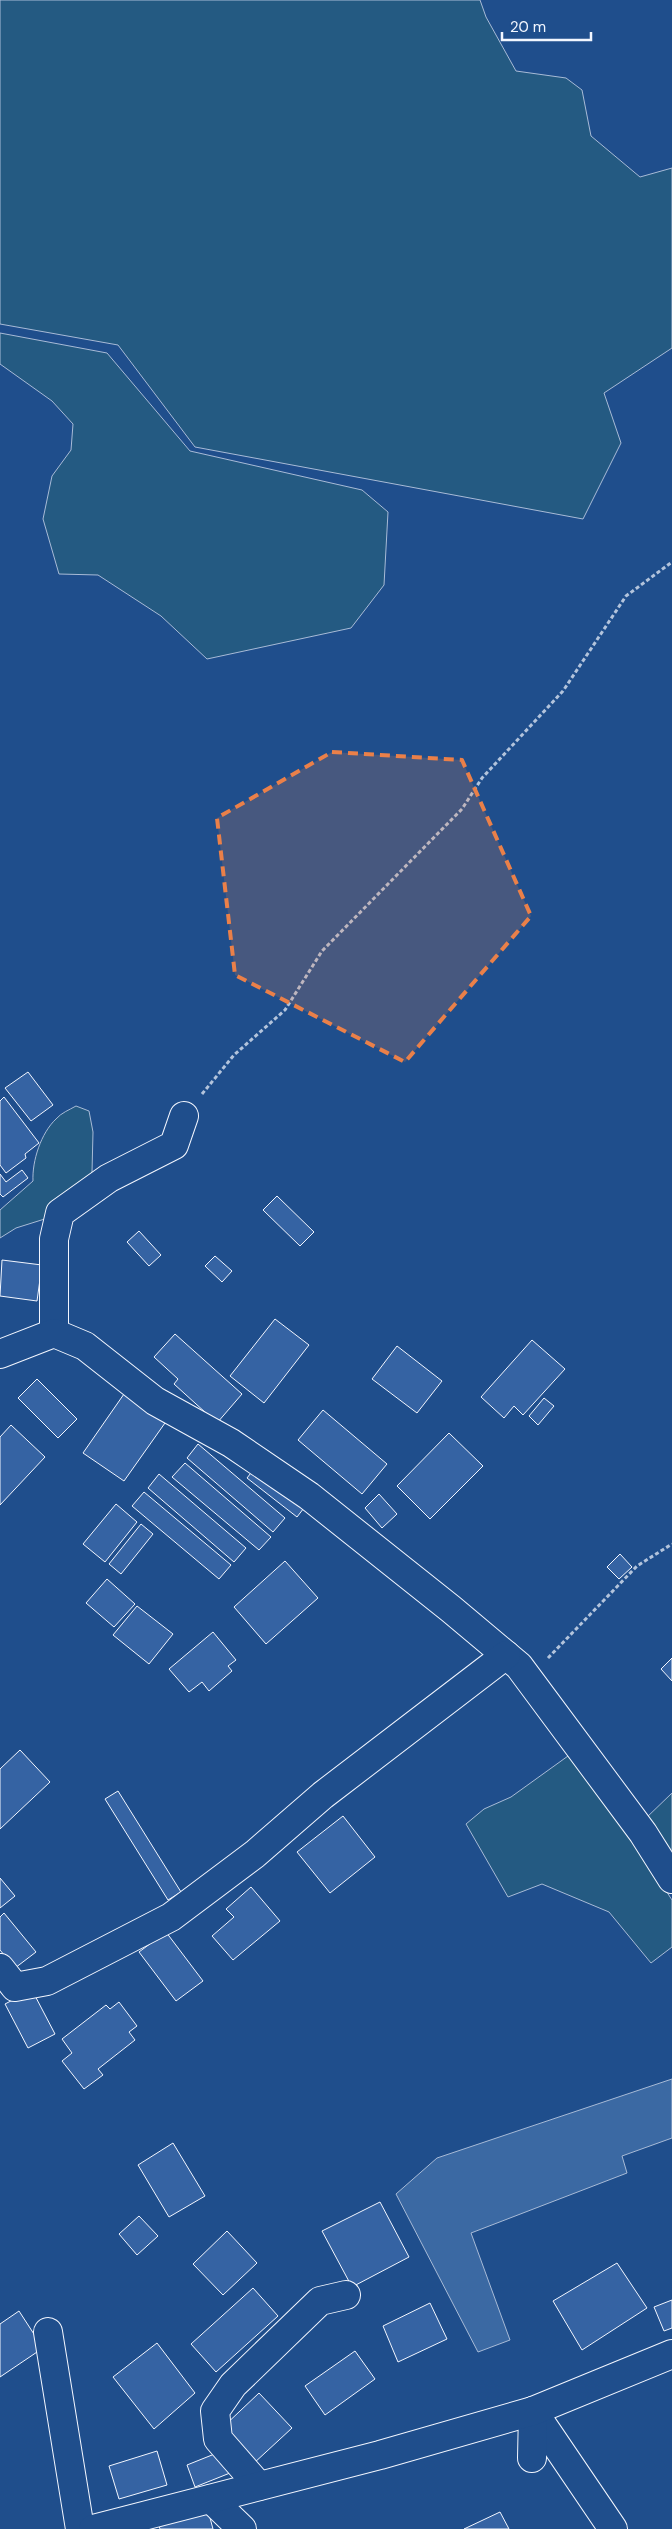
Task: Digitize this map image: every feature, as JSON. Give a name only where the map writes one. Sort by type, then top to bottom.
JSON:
[{"type":"street","points":[[54,1333],[54,1239],[60,1213],[109,1178],[174,1145],[184,1116]]},
{"type":"street","points":[[0,1354],[54,1333],[85,1346],[155,1401],[231,1443],[309,1496],[451,1609],[506,1655],[528,1678],[643,1833],[672,1879]]},
{"type":"street","points":[[0,1968],[15,1987],[48,1981],[171,1916],[255,1854],[323,1796],[506,1655]]},
{"type":"street","points":[[259,2486],[218,2439],[215,2411],[233,2385],[320,2302],[346,2295]]},
{"type":"street","points":[[48,2332],[80,2529]]},
{"type":"street","points":[[93,2529],[380,2455],[533,2411],[672,2354]]},
{"type":"street","points":[[532,2458],[533,2411]]},
{"type":"street","points":[[533,2411],[613,2529]]},
{"type":"street","points":[[211,2499],[242,2529]]},
{"type":"path","points":[[184,1116],[234,1055],[285,1010],[322,951],[462,809],[482,778],[563,691],[626,596],[672,562]]},
{"type":"path","points":[[528,1678],[637,1566],[672,1544]]},
{"type":"highlighted area","points":[[332,752],[462,760],[531,916],[405,1062],[235,975],[217,818]]},
{"type":"shaded area","points":[[0,0],[480,0],[486,17],[516,71],[566,78],[582,90],[591,136],[640,177],[672,168],[672,348],[604,393],[621,443],[583,519],[195,447],[118,345],[0,324]]},
{"type":"shaded area","points":[[0,333],[107,353],[190,451],[362,490],[388,512],[384,585],[351,628],[207,659],[161,616],[98,575],[59,574],[43,519],[52,476],[71,450],[73,424],[52,401],[0,364]]},
{"type":"shaded area","points":[[76,1106],[89,1111],[93,1132],[92,1172],[51,1217],[16,1228],[0,1238],[0,1210],[33,1181],[36,1156],[46,1132],[58,1117]]},
{"type":"shaded area","points":[[568,1756],[621,1821],[672,1900],[672,1947],[651,1963],[609,1912],[542,1884],[508,1897],[466,1824],[484,1809],[511,1797]]},
{"type":"shaded area","points":[[672,1793],[672,1862],[645,1819]]},
{"type":"shaded area","points":[[672,2079],[672,2138],[622,2156],[627,2173],[471,2233],[510,2340],[478,2352],[396,2194],[437,2158]]},
{"type":"building","points":[[28,1072],[53,1105],[31,1121],[5,1088]]},
{"type":"building","points":[[4,1097],[39,1143],[25,1154],[26,1158],[6,1173],[0,1165],[0,1101]]},
{"type":"building","points":[[22,1170],[28,1178],[3,1197],[0,1194],[0,1174],[6,1182]]},
{"type":"building","points":[[277,1196],[314,1232],[300,1246],[263,1210]]},
{"type":"building","points":[[139,1231],[161,1255],[149,1266],[127,1242]]},
{"type":"building","points":[[215,1256],[232,1271],[222,1282],[205,1266]]},
{"type":"building","points":[[2,1260],[42,1265],[37,1301],[0,1296]]},
{"type":"building","points":[[275,1319],[309,1345],[264,1403],[230,1376]]},
{"type":"building","points":[[175,1334],[242,1394],[217,1423],[174,1384],[178,1379],[154,1357]]},
{"type":"building","points":[[532,1340],[565,1369],[523,1415],[514,1406],[504,1418],[481,1397]]},
{"type":"building","points":[[397,1346],[442,1381],[417,1413],[372,1379]]},
{"type":"building","points":[[37,1379],[77,1419],[58,1438],[18,1398]]},
{"type":"building","points":[[124,1394],[165,1423],[124,1481],[83,1453]]},
{"type":"building","points":[[544,1398],[554,1406],[538,1425],[529,1416]]},
{"type":"building","points":[[323,1410],[387,1464],[362,1494],[298,1440]]},
{"type":"building","points":[[11,1425],[45,1457],[0,1505],[0,1437]]},
{"type":"building","points":[[449,1433],[483,1466],[430,1519],[397,1486]]},
{"type":"building","points":[[198,1444],[285,1518],[273,1532],[187,1458]]},
{"type":"building","points":[[185,1463],[271,1537],[259,1550],[172,1477]]},
{"type":"building","points":[[257,1465],[307,1504],[297,1517],[247,1478]]},
{"type":"building","points":[[159,1474],[246,1548],[234,1562],[148,1488]]},
{"type":"building","points":[[144,1492],[231,1565],[219,1579],[132,1506]]},
{"type":"building","points":[[379,1494],[397,1514],[382,1528],[365,1508]]},
{"type":"building","points":[[116,1504],[137,1522],[105,1562],[83,1544]]},
{"type":"building","points":[[141,1524],[153,1534],[121,1574],[109,1564]]},
{"type":"building","points":[[620,1554],[632,1567],[619,1579],[607,1567]]},
{"type":"building","points":[[285,1561],[318,1598],[266,1644],[234,1607]]},
{"type":"building","points":[[107,1579],[135,1604],[114,1627],[86,1603]]},
{"type":"building","points":[[137,1606],[173,1634],[149,1664],[113,1635]]},
{"type":"building","points":[[213,1632],[236,1660],[228,1666],[232,1671],[209,1691],[202,1682],[189,1692],[169,1669]]},
{"type":"building","points":[[672,1658],[672,1681],[661,1669]]},
{"type":"building","points":[[20,1750],[50,1782],[0,1829],[0,1769]]},
{"type":"building","points":[[118,1791],[181,1892],[168,1900],[105,1799]]},
{"type":"building","points":[[343,1816],[375,1857],[330,1893],[297,1852]]},
{"type":"building","points":[[0,1878],[15,1896],[0,1908]]},
{"type":"building","points":[[251,1887],[280,1921],[233,1960],[212,1936],[234,1917],[226,1909]]},
{"type":"building","points":[[4,1913],[36,1952],[15,1968],[0,1950],[0,1917]]},
{"type":"building","points":[[166,1932],[203,1981],[176,2001],[139,1952]]},
{"type":"building","points":[[32,1990],[55,2034],[28,2048],[5,2004]]},
{"type":"building","points":[[119,2002],[137,2026],[129,2032],[135,2040],[98,2069],[103,2075],[84,2089],[62,2061],[72,2053],[62,2039],[106,2005],[110,2009]]},
{"type":"building","points":[[173,2143],[205,2196],[169,2217],[138,2165]]},
{"type":"building","points":[[380,2202],[409,2257],[352,2287],[322,2231]]},
{"type":"building","points":[[139,2216],[158,2236],[137,2255],[119,2234]]},
{"type":"building","points":[[227,2231],[257,2263],[223,2295],[193,2264]]},
{"type":"building","points":[[617,2263],[647,2308],[582,2350],[553,2301]]},
{"type":"building","points":[[253,2288],[278,2316],[216,2372],[191,2344]]},
{"type":"building","points":[[672,2300],[672,2328],[664,2331],[654,2307]]},
{"type":"building","points":[[430,2303],[447,2339],[398,2362],[383,2326]]},
{"type":"building","points":[[19,2311],[43,2348],[0,2377],[0,2324]]},
{"type":"building","points":[[157,2343],[195,2393],[154,2429],[113,2377]]},
{"type":"building","points":[[355,2351],[375,2379],[325,2415],[305,2386]]},
{"type":"building","points":[[259,2393],[292,2428],[253,2464],[221,2429]]},
{"type":"building","points":[[157,2451],[167,2485],[119,2499],[109,2466]]},
{"type":"building","points":[[222,2451],[230,2473],[195,2487],[187,2465]]},
{"type":"building","points":[[206,2503],[213,2529],[160,2529],[156,2518]]},
{"type":"building","points":[[500,2512],[509,2529],[464,2529]]}]
